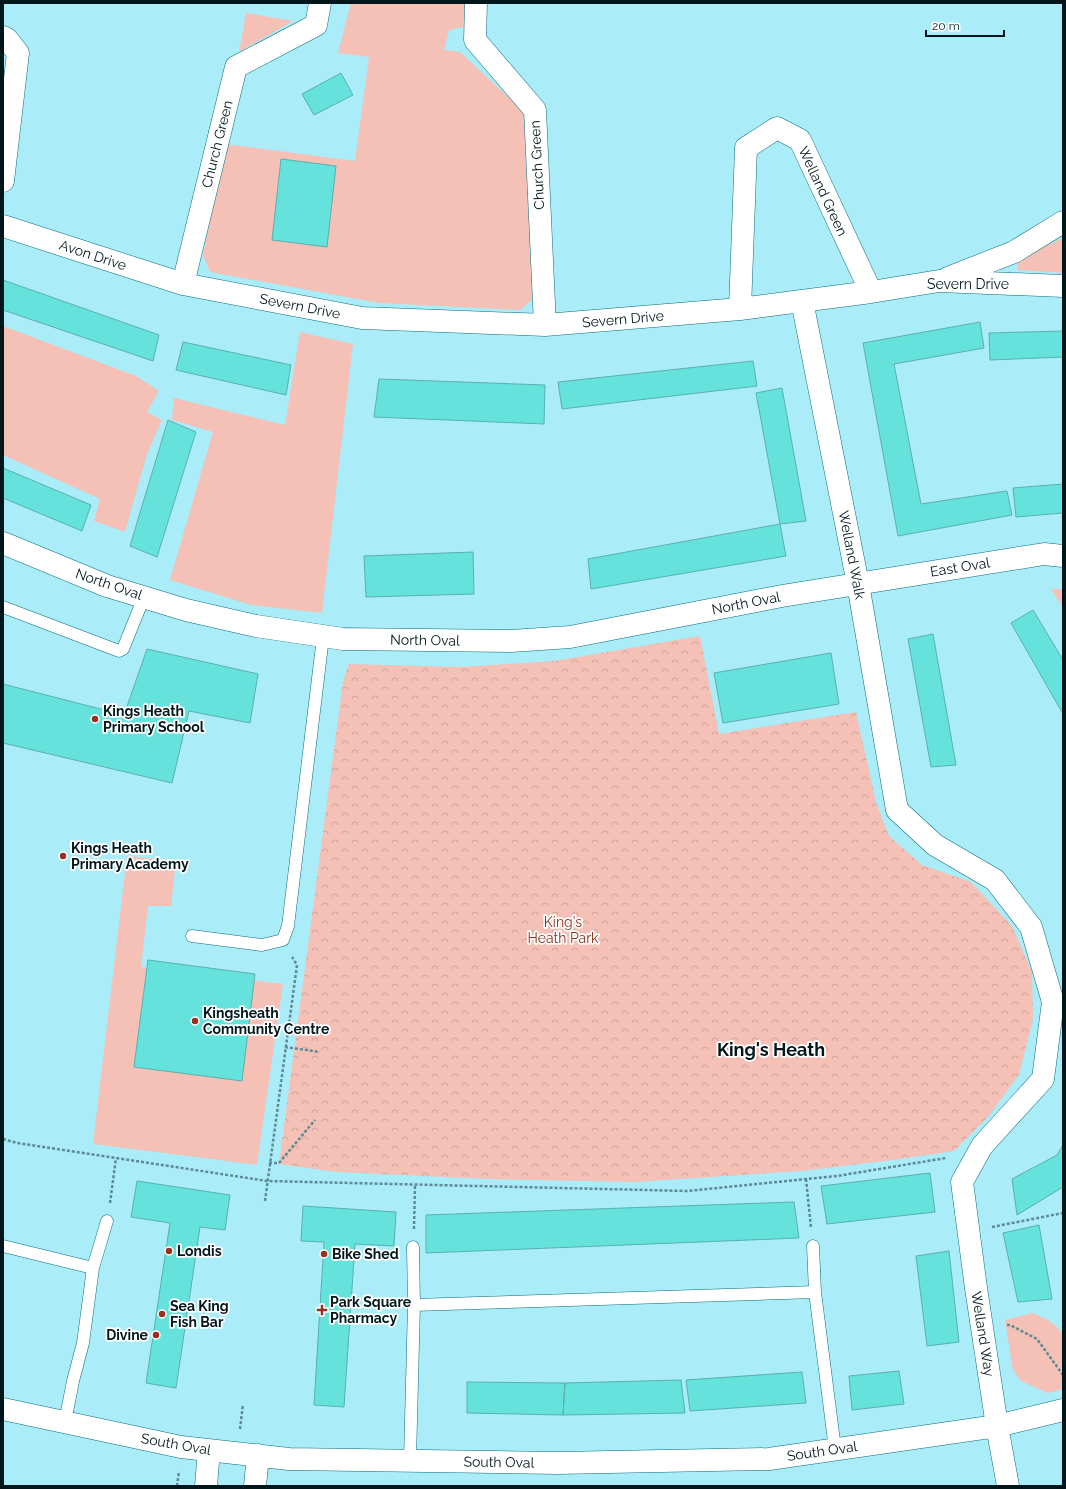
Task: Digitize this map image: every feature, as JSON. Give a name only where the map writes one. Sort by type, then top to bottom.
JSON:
[{"type":"street","name":"Church Green","points":[[183,284],[236,66],[316,25],[320,3]]},
{"type":"street","name":"Church Green","points":[[476,3],[475,40],[535,110],[545,326]]},
{"type":"street","points":[[3,38],[7,39],[18,53],[3,181]]},
{"type":"street","name":"Welland Green","points":[[740,309],[746,148],[777,128],[800,140],[871,292]]},
{"type":"street","points":[[939,281],[1014,252],[1063,222]]},
{"type":"street","name":"Avon Drive","points":[[3,226],[183,284]]},
{"type":"street","name":"Severn Drive","points":[[183,284],[362,318],[545,326],[740,309],[871,292],[939,281],[1063,286]]},
{"type":"street","name":"Welland Walk","points":[[802,301],[858,584],[897,810],[935,844],[995,880],[1031,927],[1058,1000]]},
{"type":"street","name":"North Oval","points":[[3,543],[107,586],[186,610],[256,626],[342,639],[511,641],[570,637],[782,596],[858,584]]},
{"type":"street","name":"East Oval","points":[[858,584],[1044,554],[1063,556]]},
{"type":"street","points":[[978,1152],[1042,1079],[1058,1000]]},
{"type":"street","name":"Welland Way","points":[[978,1152],[962,1182],[982,1328],[1008,1486]]},
{"type":"street","name":"South Oval","points":[[3,1409],[181,1447],[289,1459],[558,1463],[770,1459],[997,1426]]},
{"type":"street","points":[[997,1426],[1063,1410]]},
{"type":"street","points":[[206,1486],[210,1450]]},
{"type":"street","points":[[255,1486],[258,1455]]},
{"type":"lane","points":[[3,607],[119,651],[124,649],[144,596]]},
{"type":"lane","points":[[192,936],[262,945],[283,940],[288,926],[323,637]]},
{"type":"lane","points":[[65,1422],[73,1381],[83,1343],[93,1268],[107,1221]]},
{"type":"lane","points":[[3,1246],[93,1268]]},
{"type":"lane","points":[[410,1460],[414,1305],[413,1246]]},
{"type":"lane","points":[[813,1246],[815,1292],[835,1449]]},
{"type":"lane","points":[[414,1305],[815,1292]]},
{"type":"path","points":[[265,1201],[297,965],[283,940]]},
{"type":"path","points":[[285,1047],[320,1052]]},
{"type":"path","points":[[269,1163],[278,1163],[315,1120]]},
{"type":"path","points":[[3,1139],[17,1143],[267,1181],[688,1191],[837,1176],[978,1152]]},
{"type":"path","points":[[107,1221],[116,1158]]},
{"type":"path","points":[[806,1179],[813,1246]]},
{"type":"path","points":[[413,1246],[415,1185]]},
{"type":"path","points":[[968,1232],[1063,1213]]},
{"type":"path","points":[[982,1328],[1010,1325],[1037,1339],[1063,1375]]},
{"type":"green space","points":[[351,3],[468,3],[468,16],[463,27],[449,30],[444,50],[460,52],[529,116],[534,298],[520,310],[379,303],[210,272],[203,255],[225,144],[355,161],[369,57],[338,53]]},
{"type":"green space","points":[[246,13],[293,21],[239,52]]},
{"type":"green space","points":[[1063,238],[1063,273],[1018,270],[1017,259]]},
{"type":"green space","points":[[3,326],[136,376],[159,391],[147,412],[162,420],[147,454],[125,532],[94,521],[100,499],[3,455]]},
{"type":"green space","points":[[300,332],[353,344],[322,613],[251,605],[170,580],[213,432],[172,420],[174,398],[285,425]]},
{"type":"green space","points":[[1051,589],[1063,589],[1063,608]]},
{"type":"green space","name":"King's Heath Park","points":[[700,636],[719,734],[856,712],[876,802],[889,836],[922,865],[971,882],[1012,926],[1032,972],[1033,1019],[1019,1075],[988,1117],[954,1151],[801,1171],[635,1182],[489,1179],[337,1172],[279,1164],[343,682],[349,664],[461,667],[554,661]]},
{"type":"green space","points":[[127,856],[176,861],[171,906],[148,906],[141,967],[283,984],[257,1165],[93,1144]]},
{"type":"green space","points":[[1033,1313],[1048,1320],[1056,1326],[1063,1335],[1063,1389],[1048,1393],[1021,1381],[1013,1370],[1005,1320]]},
{"type":"building","points":[[341,73],[353,95],[314,115],[302,94]]},
{"type":"building","points":[[281,159],[336,166],[327,247],[272,240]]},
{"type":"building","points":[[3,280],[159,335],[153,361],[3,310]]},
{"type":"building","points":[[980,322],[984,348],[894,364],[921,504],[1007,491],[1012,515],[898,536],[863,343]]},
{"type":"building","points":[[1063,331],[1063,357],[990,360],[989,333]]},
{"type":"building","points":[[183,342],[291,365],[286,395],[176,370]]},
{"type":"building","points":[[753,361],[757,386],[562,409],[558,382]]},
{"type":"building","points":[[379,379],[545,385],[544,424],[374,417]]},
{"type":"building","points":[[782,388],[806,521],[780,524],[756,393]]},
{"type":"building","points":[[168,420],[196,432],[157,557],[130,546]]},
{"type":"building","points":[[3,468],[91,505],[82,531],[3,498]]},
{"type":"building","points":[[1063,484],[1063,513],[1016,517],[1013,488]]},
{"type":"building","points":[[780,524],[786,556],[591,589],[588,559]]},
{"type":"building","points":[[473,552],[474,594],[366,597],[364,556]]},
{"type":"building","points":[[1033,610],[1063,660],[1063,714],[1011,623]]},
{"type":"building","points":[[933,634],[956,765],[931,767],[908,639]]},
{"type":"building","name":"Kings Heath Primary School","points":[[147,649],[258,674],[250,723],[189,711],[172,783],[3,743],[3,684],[124,715]]},
{"type":"building","points":[[831,653],[839,704],[723,723],[714,673]]},
{"type":"building","name":"Kingsheath Community Centre","points":[[148,960],[255,974],[242,1081],[134,1067]]},
{"type":"building","points":[[1063,1145],[1063,1187],[1017,1215],[1012,1179],[1057,1155]]},
{"type":"building","points":[[930,1173],[935,1212],[827,1224],[821,1186]]},
{"type":"building","points":[[137,1181],[230,1195],[225,1230],[200,1227],[176,1388],[146,1383],[170,1223],[131,1217]]},
{"type":"building","points":[[794,1202],[799,1238],[426,1253],[426,1215]]},
{"type":"building","points":[[303,1206],[396,1212],[394,1246],[355,1244],[344,1407],[314,1405],[324,1242],[301,1241]]},
{"type":"building","points":[[1039,1225],[1052,1299],[1018,1302],[1003,1233]]},
{"type":"building","points":[[949,1251],[959,1342],[927,1346],[916,1256]]},
{"type":"building","points":[[899,1371],[904,1404],[852,1410],[849,1376]]},
{"type":"building","points":[[802,1372],[806,1403],[690,1411],[686,1380]]},
{"type":"building","points":[[681,1380],[685,1413],[563,1415],[565,1383]]},
{"type":"building","points":[[467,1382],[565,1383],[563,1415],[467,1413]]},
{"type":"place","name":"Kings Heath Primary School","points":[[95,719]]},
{"type":"place","name":"Kings Heath Primary Academy","points":[[63,856]]},
{"type":"place","name":"Kingsheath Community Centre","points":[[195,1021]]},
{"type":"place","name":"Londis","points":[[169,1251]]},
{"type":"place","name":"Bike Shed","points":[[324,1254]]},
{"type":"place","name":"Park Square Pharmacy","points":[[322,1310]]},
{"type":"place","name":"Sea King Fish Bar","points":[[162,1314]]},
{"type":"place","name":"Divine","points":[[156,1335]]},
{"type":"district","name":"King's Heath","points":[[771,1050]]}]
